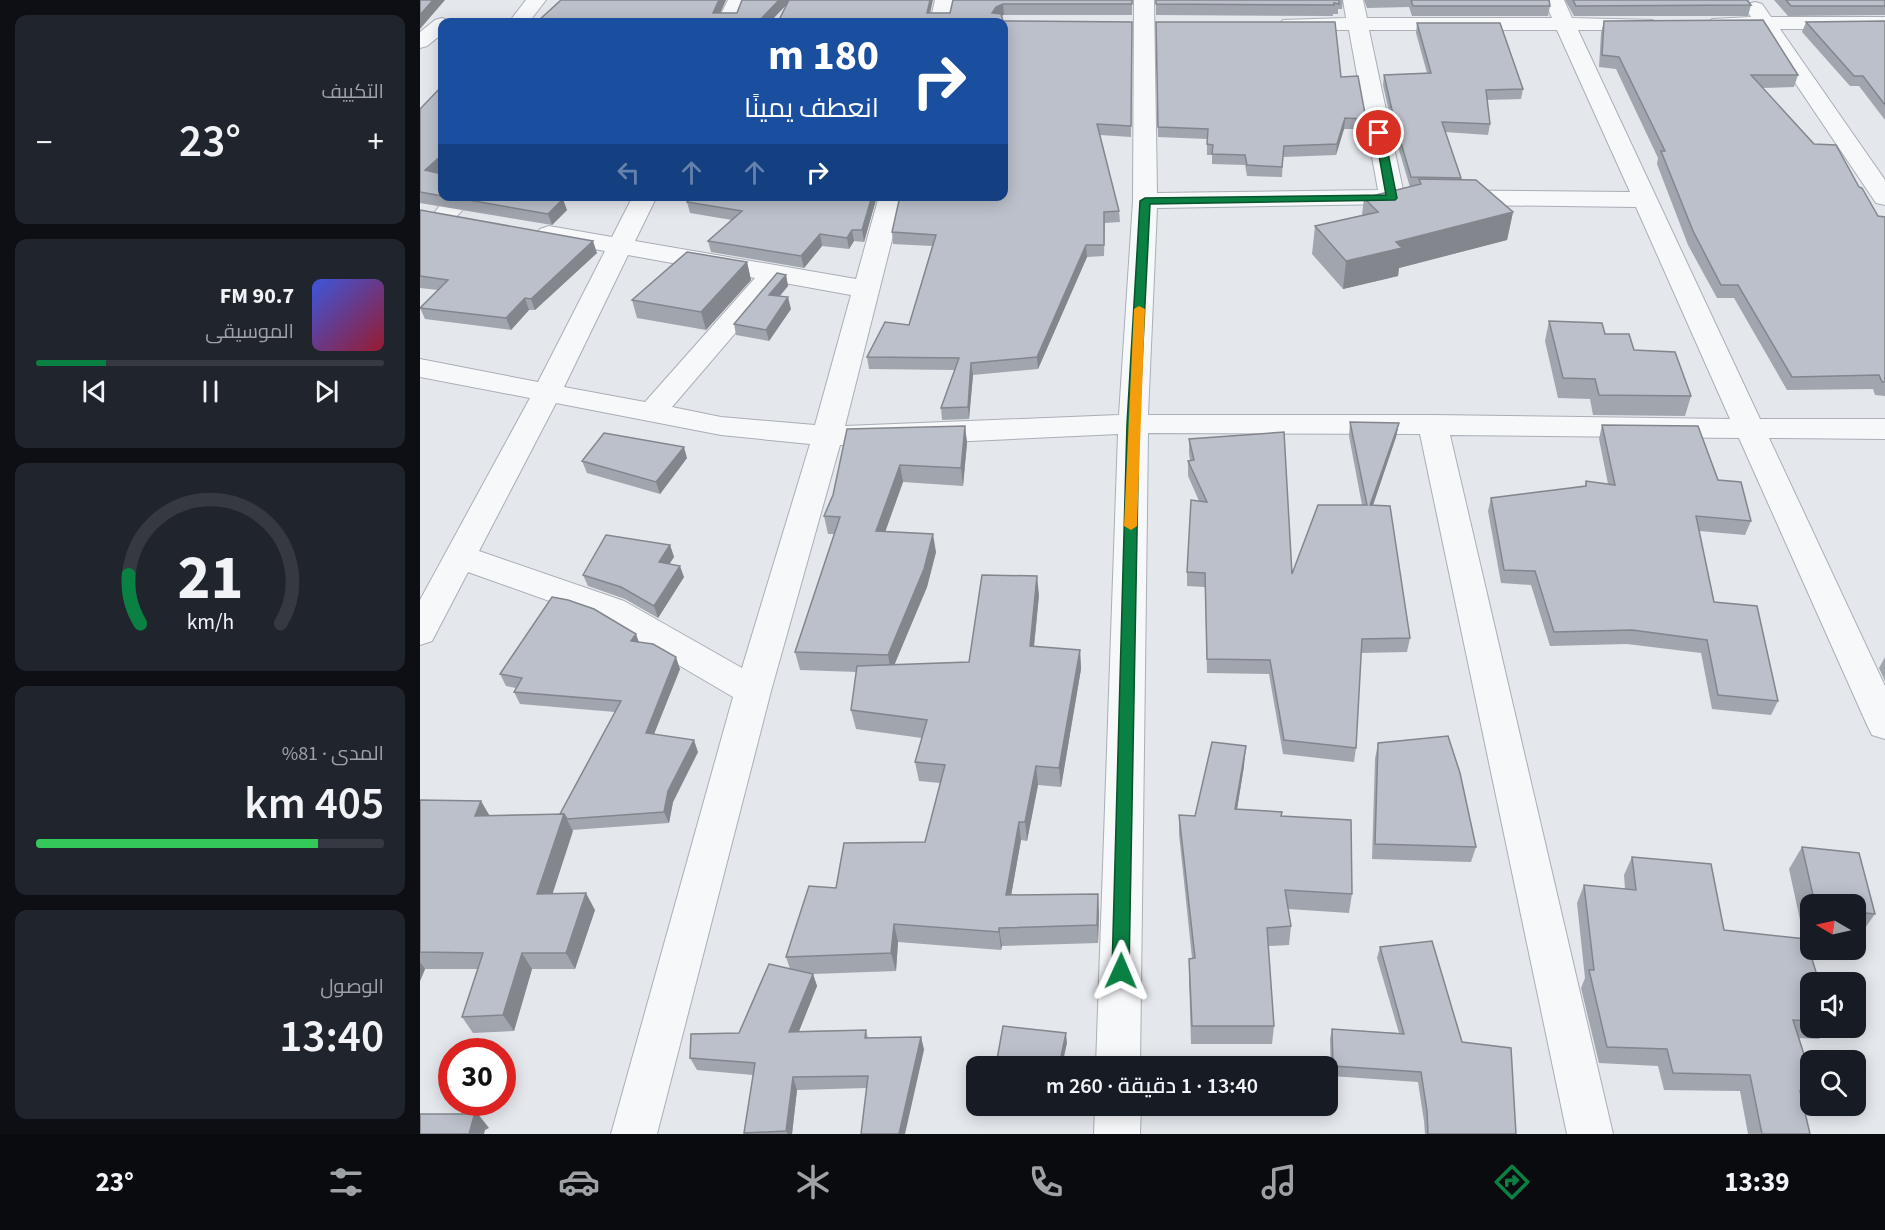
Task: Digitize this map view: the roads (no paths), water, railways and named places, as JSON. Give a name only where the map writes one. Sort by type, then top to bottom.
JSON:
[{"type":"street","points":[[522,18],[536,0]]},
{"type":"street","points":[[729,18],[738,0]]},
{"type":"street","points":[[941,18],[945,0]]},
{"type":"street","points":[[1353,0],[1392,198]]},
{"type":"street","points":[[1750,0],[1885,198]]},
{"type":"street","points":[[1560,13],[1885,725]]},
{"type":"street","points":[[1275,24],[1358,25],[1560,13],[1671,24]]},
{"type":"street","points":[[1119,1056],[1133,424],[1145,201],[1144,17]]},
{"type":"street","points":[[1695,24],[1885,23]]},
{"type":"street","points":[[420,24],[438,24]]},
{"type":"street","points":[[420,42],[438,27]]},
{"type":"street","points":[[1145,201],[1392,198],[1647,200]]},
{"type":"street","points":[[420,632],[548,391],[643,201]]},
{"type":"street","points":[[634,1134],[753,691],[827,437],[890,201]]},
{"type":"street","points":[[527,230],[865,289]]},
{"type":"street","points":[[651,413],[773,273]]},
{"type":"street","points":[[420,368],[762,433],[827,437],[1133,424],[1433,424],[1885,429]]},
{"type":"street","points":[[1433,424],[1590,1134]]},
{"type":"street","points":[[460,557],[612,610],[753,691]]},
{"type":"street","points":[[1117,1134],[1118,1116]]}]
